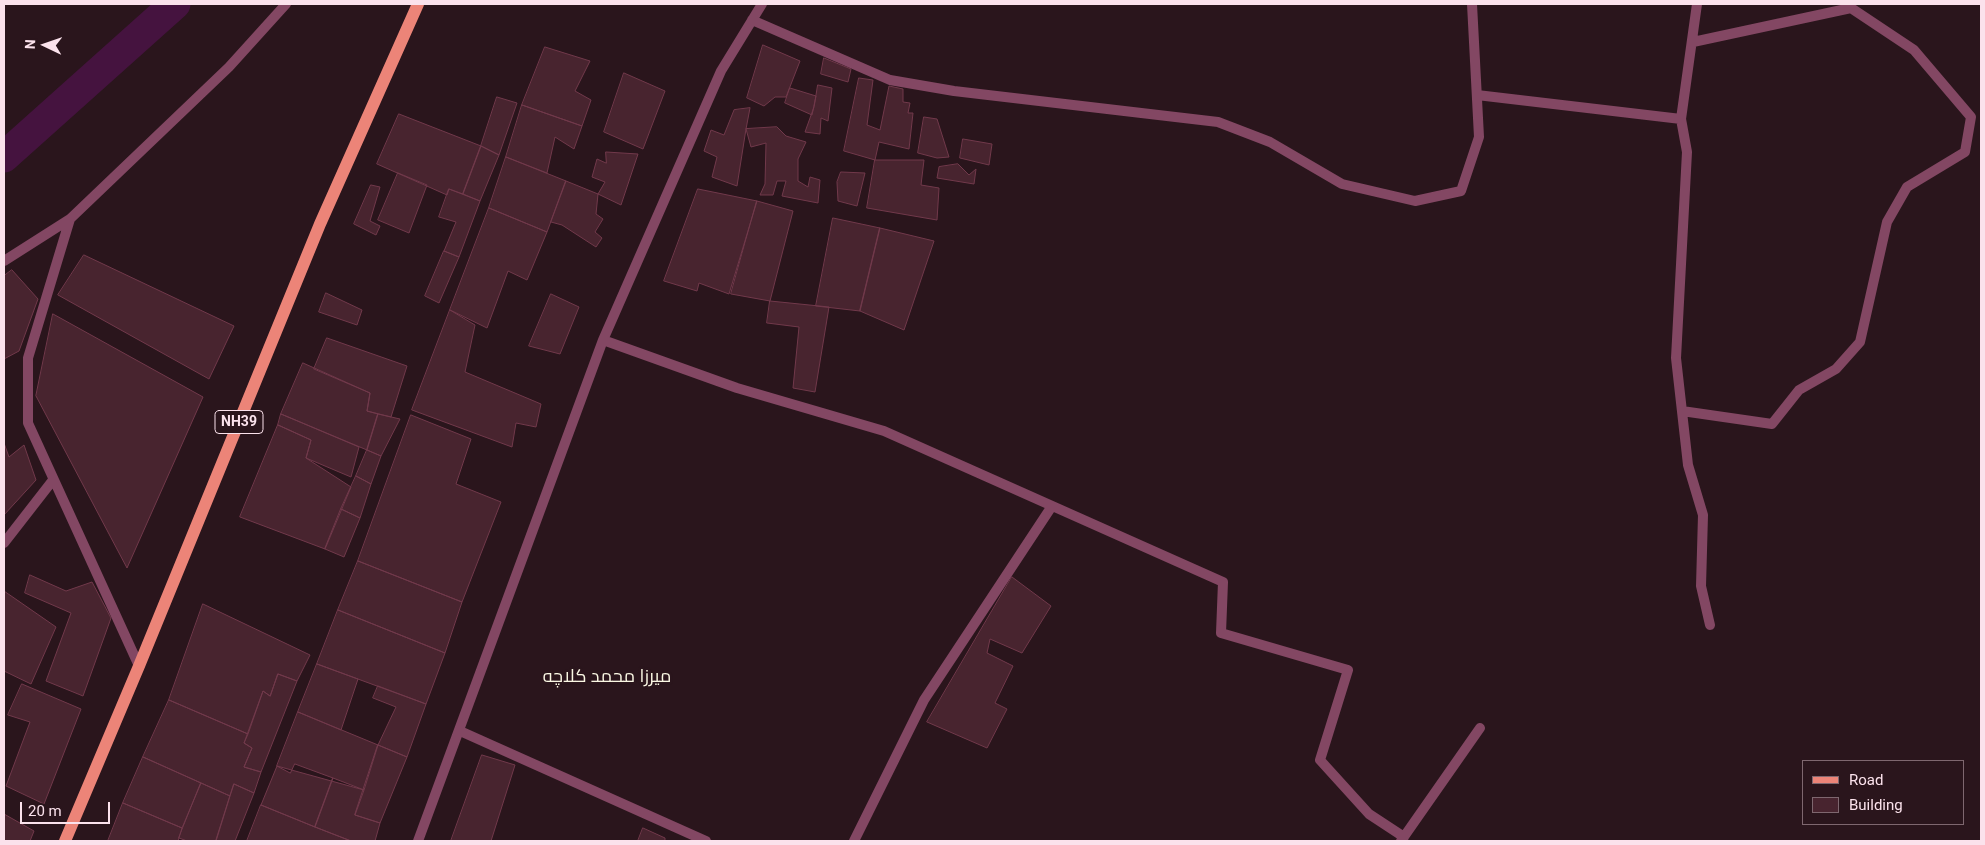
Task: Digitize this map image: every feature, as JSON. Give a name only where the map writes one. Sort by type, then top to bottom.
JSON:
[{"type":"main road","name":"NH39","points":[[65,841],[139,666],[320,224],[418,4]]},
{"type":"street","points":[[4,261],[70,219],[229,66],[286,4]]},
{"type":"street","points":[[418,841],[603,340],[721,71],[762,4]]},
{"type":"street","points":[[752,20],[890,80],[954,90],[1218,122],[1270,142],[1342,184],[1415,202],[1461,191],[1480,137],[1472,4]]},
{"type":"street","points":[[1697,4],[1681,119],[1687,152],[1676,358],[1688,465],[1703,515],[1701,586],[1710,625]]},
{"type":"street","points":[[1682,411],[1772,424],[1799,390],[1836,368],[1860,342],[1887,222],[1907,187],[1965,152],[1971,117],[1914,50],[1851,8],[1693,42]]},
{"type":"street","points":[[1477,95],[1681,119]]},
{"type":"street","points":[[70,219],[28,358],[28,423],[139,666]]},
{"type":"street","points":[[603,340],[738,388],[884,431],[1223,582],[1221,633],[1348,670],[1320,760],[1369,814],[1402,839],[1480,728]]},
{"type":"street","points":[[4,543],[53,480]]},
{"type":"street","points":[[854,841],[924,700],[1052,506]]},
{"type":"street","points":[[460,731],[706,841]]},
{"type":"building","points":[[763,45],[800,61],[786,97],[775,97],[764,106],[747,98]]},
{"type":"building","points":[[545,47],[590,61],[575,91],[591,100],[582,126],[522,105]]},
{"type":"building","points":[[824,58],[851,69],[848,82],[821,74]]},
{"type":"building","points":[[624,73],[665,91],[643,149],[604,132]]},
{"type":"building","points":[[859,78],[873,80],[867,125],[880,130],[889,86],[903,89],[903,102],[910,103],[908,113],[913,113],[909,149],[879,142],[875,160],[844,151]]},
{"type":"building","points":[[818,85],[832,88],[828,121],[821,118],[820,134],[805,132],[814,107]]},
{"type":"building","points":[[790,88],[816,96],[812,115],[785,103]]},
{"type":"building","points":[[497,97],[517,103],[499,155],[481,146]]},
{"type":"building","points":[[522,105],[582,126],[574,149],[555,137],[547,173],[506,157]]},
{"type":"building","points":[[750,108],[737,186],[712,177],[717,157],[704,151],[711,130],[724,135],[734,110]]},
{"type":"building","points":[[399,114],[481,146],[463,194],[449,189],[447,195],[377,164]]},
{"type":"building","points":[[924,117],[937,119],[949,157],[937,158],[918,153]]},
{"type":"building","points":[[777,127],[786,136],[806,142],[798,159],[798,181],[808,187],[810,177],[820,180],[818,203],[782,196],[786,181],[777,181],[773,195],[760,195],[765,184],[766,143],[751,147],[746,129]]},
{"type":"building","points":[[963,139],[992,144],[989,165],[960,158]]},
{"type":"building","points":[[481,146],[499,155],[480,201],[463,194]]},
{"type":"building","points":[[606,152],[638,154],[621,205],[598,194],[605,182],[592,177],[597,159],[606,163]]},
{"type":"building","points":[[506,157],[566,181],[547,232],[489,208]]},
{"type":"building","points":[[875,160],[924,160],[921,185],[939,188],[937,220],[867,208]]},
{"type":"building","points":[[958,164],[969,175],[976,169],[974,184],[937,178],[939,167]]},
{"type":"building","points":[[841,172],[865,173],[857,206],[838,201],[837,182]]},
{"type":"building","points":[[398,173],[427,185],[409,233],[378,220]]},
{"type":"building","points":[[566,181],[598,194],[596,214],[603,219],[595,232],[602,238],[596,247],[562,225],[551,222]]},
{"type":"building","points":[[371,185],[380,187],[370,221],[380,226],[376,235],[354,224]]},
{"type":"building","points":[[449,189],[480,201],[459,257],[444,251],[456,222],[439,217]]},
{"type":"building","points":[[698,189],[757,201],[729,294],[699,283],[697,291],[664,281]]},
{"type":"building","points":[[757,201],[793,211],[770,301],[731,294]]},
{"type":"building","points":[[489,208],[547,232],[527,280],[508,271],[487,328],[450,310]]},
{"type":"building","points":[[833,218],[880,228],[860,311],[816,306]]},
{"type":"building","points":[[880,228],[934,241],[904,330],[860,311]]},
{"type":"building","points":[[444,251],[459,257],[439,303],[425,296]]},
{"type":"building","points":[[84,255],[234,326],[209,379],[58,295]]},
{"type":"building","points":[[12,270],[38,299],[19,351],[4,359],[4,276]]},
{"type":"building","points":[[326,293],[362,310],[357,325],[319,312]]},
{"type":"building","points":[[551,294],[579,307],[560,354],[529,346]]},
{"type":"building","points":[[770,301],[829,307],[815,392],[793,388],[799,327],[767,323]]},
{"type":"building","points":[[450,310],[475,325],[465,372],[541,404],[536,427],[516,423],[512,447],[412,410]]},
{"type":"building","points":[[53,314],[203,397],[127,568],[36,396]]},
{"type":"building","points":[[327,338],[407,366],[391,417],[367,411],[370,393],[314,369]]},
{"type":"building","points":[[303,363],[370,393],[367,411],[378,414],[367,450],[281,414]]},
{"type":"building","points":[[281,414],[359,447],[351,477],[306,458],[311,440],[278,425]]},
{"type":"building","points":[[378,414],[400,419],[381,456],[367,450]]},
{"type":"building","points":[[411,415],[471,439],[456,484],[501,502],[462,602],[358,561]]},
{"type":"building","points":[[278,425],[311,440],[306,458],[351,487],[325,549],[240,517]]},
{"type":"building","points":[[4,443],[9,457],[24,445],[36,480],[4,515]]},
{"type":"building","points":[[367,450],[381,456],[371,484],[356,476]]},
{"type":"building","points":[[356,476],[371,484],[360,518],[341,509]]},
{"type":"building","points":[[341,509],[360,518],[344,557],[325,549]]},
{"type":"building","points":[[358,561],[462,602],[445,653],[338,610]]},
{"type":"building","points":[[30,575],[66,591],[92,582],[111,618],[83,696],[46,681],[71,613],[25,593]]},
{"type":"building","points":[[1012,577],[1051,606],[1022,653],[990,639],[987,653],[1013,666],[995,703],[1007,709],[987,748],[927,722]]},
{"type":"building","points":[[4,591],[56,627],[31,684],[4,671]]},
{"type":"building","points":[[203,604],[310,655],[297,681],[278,674],[270,696],[263,691],[248,734],[169,700]]},
{"type":"building","points":[[338,610],[445,653],[426,704],[317,664]]},
{"type":"building","points":[[317,664],[358,679],[341,730],[298,712]]},
{"type":"building","points":[[278,674],[297,681],[261,772],[244,767],[252,748],[244,743],[263,691],[270,696]]},
{"type":"building","points":[[22,684],[81,709],[44,804],[6,786],[30,722],[8,715]]},
{"type":"building","points":[[378,686],[426,704],[407,757],[378,745],[396,707],[373,698]]},
{"type":"building","points":[[169,700],[248,734],[244,743],[252,748],[244,767],[261,772],[254,793],[234,784],[230,796],[143,757]]},
{"type":"building","points":[[298,712],[378,745],[364,790],[277,766]]},
{"type":"building","points":[[378,745],[407,757],[380,823],[355,815]]},
{"type":"building","points":[[482,755],[515,765],[491,841],[451,841]]},
{"type":"building","points":[[143,757],[201,783],[182,828],[123,803]]},
{"type":"building","points":[[295,764],[333,778],[315,827],[261,805],[277,766],[290,773]]},
{"type":"building","points":[[333,778],[364,790],[355,815],[380,823],[375,841],[351,841],[315,827]]},
{"type":"building","points":[[201,783],[230,796],[216,841],[187,841],[179,838]]},
{"type":"building","points":[[234,784],[254,793],[235,841],[216,841]]},
{"type":"building","points":[[123,803],[182,828],[178,841],[108,841]]},
{"type":"building","points":[[261,805],[315,827],[351,841],[247,841]]},
{"type":"building","points":[[4,814],[34,831],[30,841],[4,841]]},
{"type":"building","points":[[643,828],[665,838],[665,841],[638,841]]},
{"type":"waterway","points":[[4,157],[175,4]]},
{"type":"district","name":"میرزا محمد کلاچه","points":[[607,677]]}]
